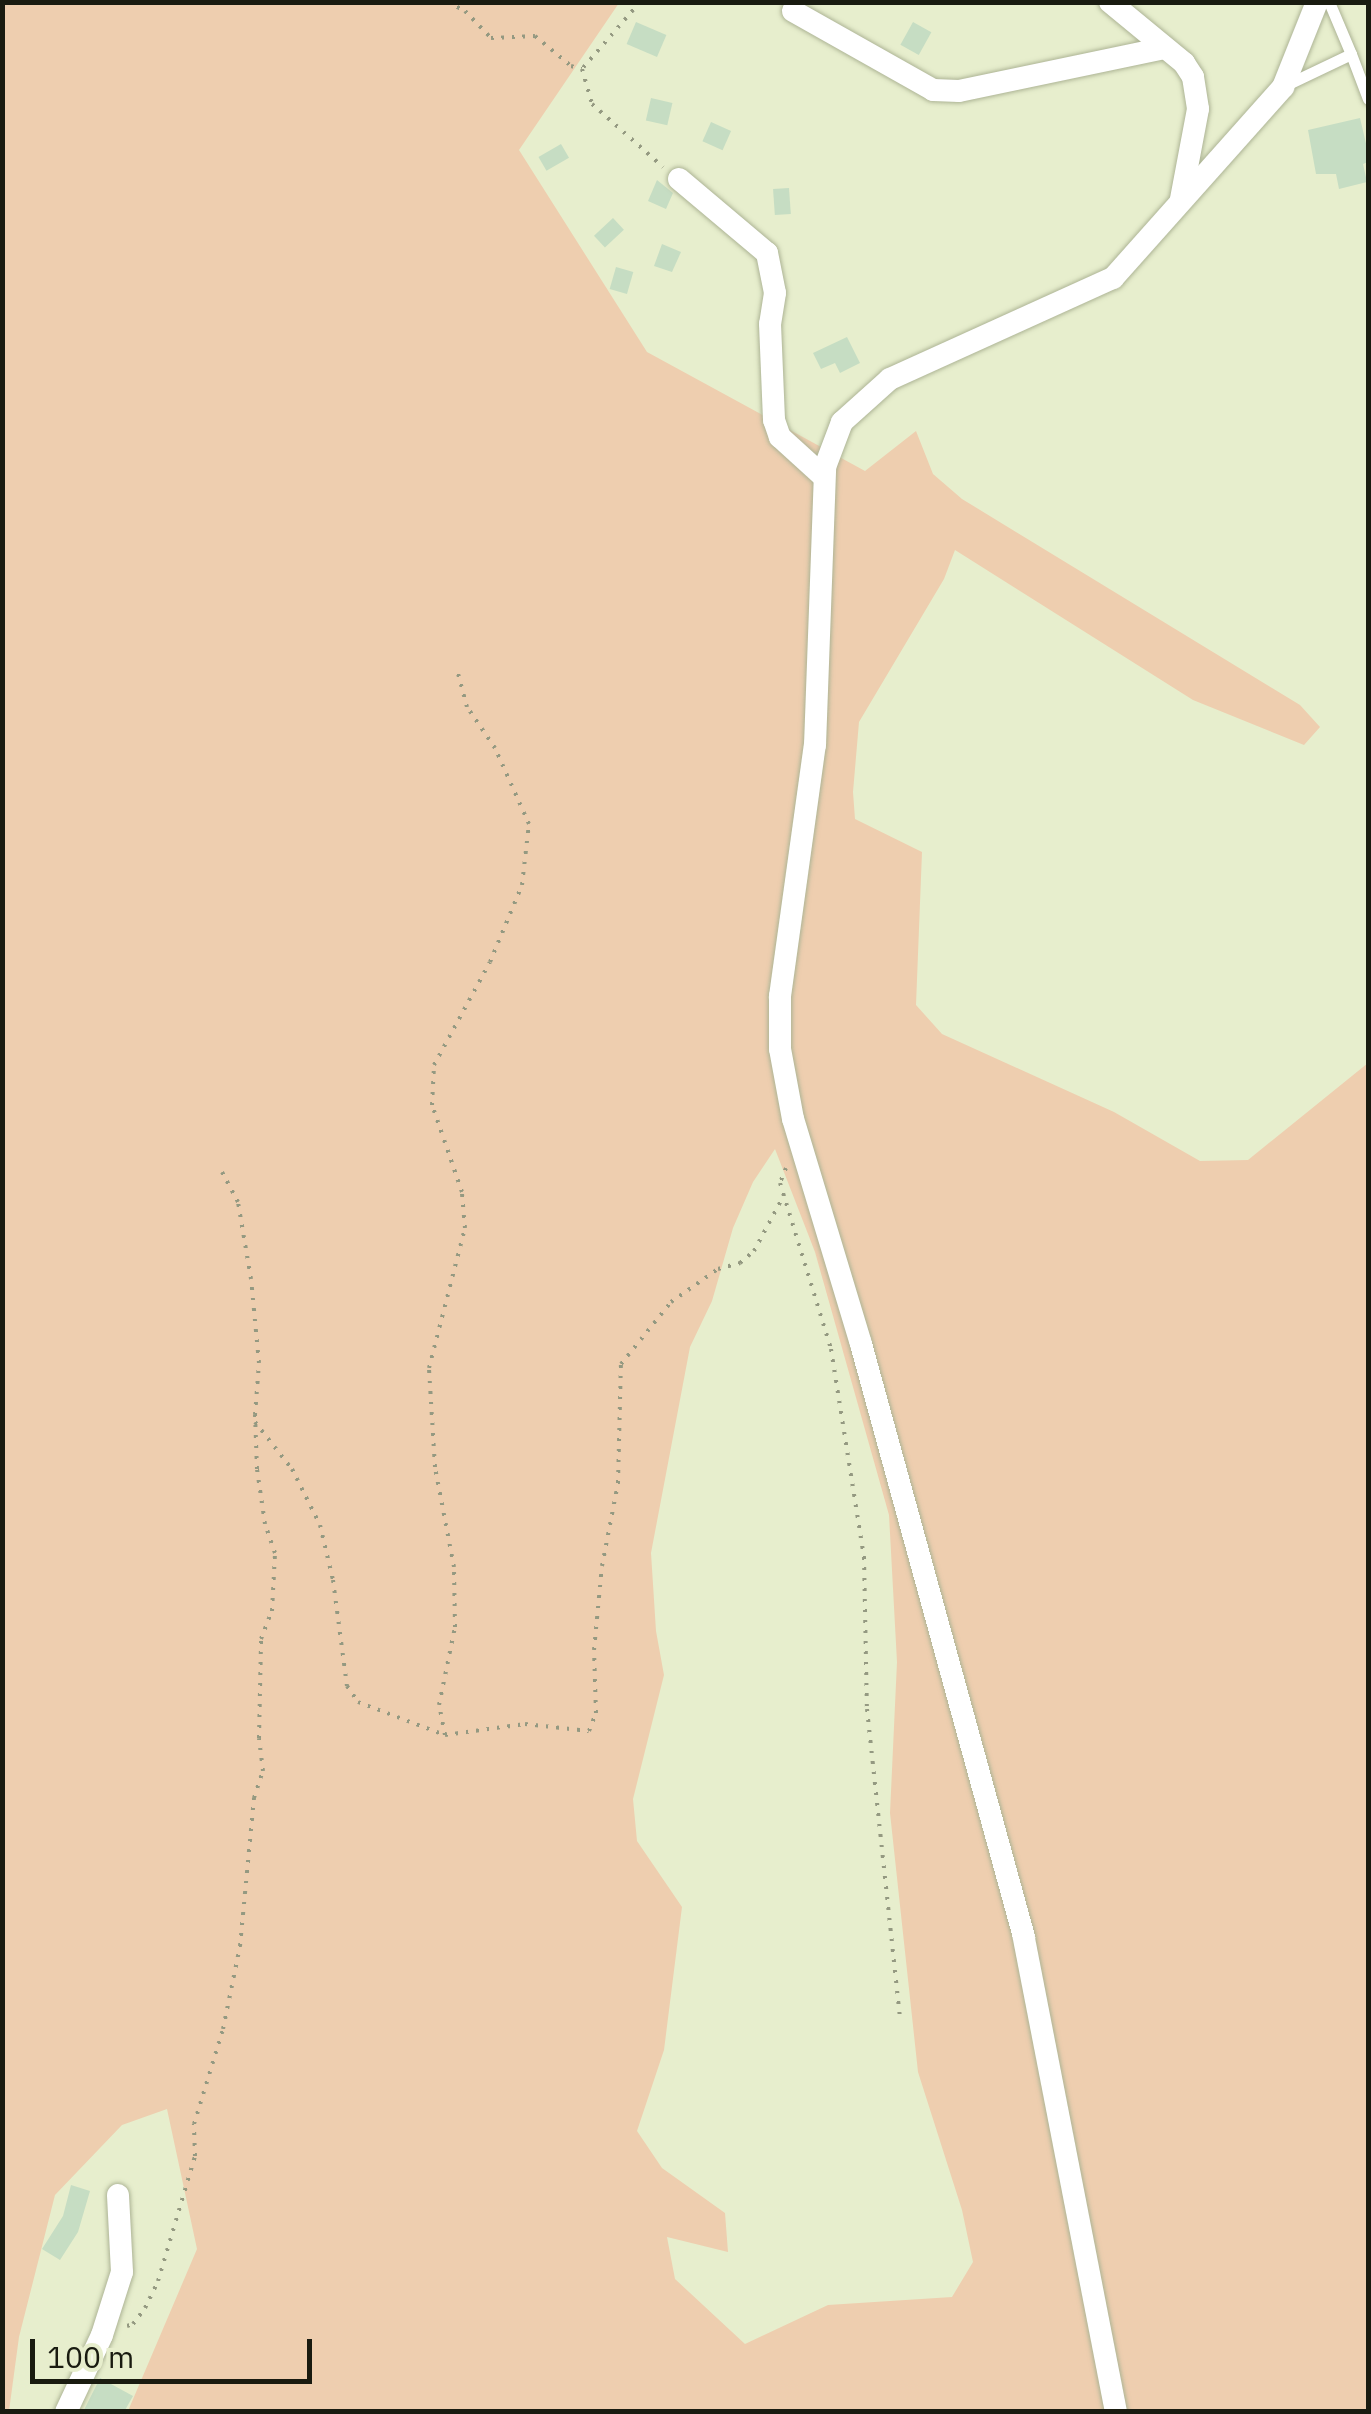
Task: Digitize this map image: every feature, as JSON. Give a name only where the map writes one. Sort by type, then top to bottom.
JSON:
[{"type":"street","points":[[1110,2],[1193,77],[1198,109],[1180,202]]},
{"type":"street","points":[[1116,2412],[1024,1937],[861,1344],[804,1157],[780,1049],[780,996],[815,745],[824,476],[830,446],[859,402],[890,379],[1113,278],[1283,87],[1316,2]]},
{"type":"street","points":[[792,11],[933,90],[959,91],[1165,48]]},
{"type":"street","points":[[679,179],[767,252],[775,292],[770,324],[774,420],[780,436],[824,476]]},
{"type":"street","points":[[66,2412],[102,2335],[122,2272],[118,2195]]},
{"type":"lane","points":[[1329,2],[1368,99]]},
{"type":"lane","points":[[1283,87],[1351,54]]},
{"type":"path","points":[[448,2],[466,12],[491,38],[536,36],[571,66],[582,68]]},
{"type":"path","points":[[582,68],[640,2]]},
{"type":"path","points":[[582,68],[592,104],[641,151],[679,179]]},
{"type":"path","points":[[445,1735],[439,1704],[455,1627],[454,1568],[435,1467],[429,1368],[466,1228],[462,1192],[432,1105],[434,1066],[490,962],[522,885],[529,824],[495,748],[467,707],[458,674]]},
{"type":"path","points":[[804,1157],[780,1173],[831,1349],[864,1557],[868,1709],[900,2019]]},
{"type":"path","points":[[122,2327],[133,2324],[145,2308],[180,2212],[195,2156],[194,2124],[223,2029],[240,1946],[254,1798],[263,1770],[259,1738],[261,1639],[272,1611],[275,1553],[265,1524],[257,1469],[255,1422],[260,1363],[250,1279],[238,1202],[222,1172]]},
{"type":"path","points":[[255,1422],[292,1469],[320,1525],[333,1580],[347,1686],[358,1702],[445,1735],[525,1724],[589,1732],[596,1713],[594,1650],[602,1566],[618,1483],[621,1364],[671,1302],[754,1251],[784,1196]]},
{"type":"shaded area","points":[[3,3],[619,3],[519,150],[647,352],[865,471],[916,431],[933,474],[962,499],[1300,705],[1320,727],[1304,745],[1193,700],[955,550],[944,579],[859,722],[853,792],[855,819],[922,852],[916,1005],[942,1034],[1114,1112],[1200,1161],[1248,1160],[1368,1063],[1368,2411],[128,2411],[197,2249],[167,2109],[122,2125],[55,2195],[19,2337],[9,2411],[3,2412]],"holes":[[[775,1149],[815,1252],[889,1515],[897,1662],[890,1813],[918,2072],[962,2210],[973,2262],[952,2297],[828,2305],[745,2344],[675,2279],[667,2237],[728,2252],[725,2213],[662,2168],[637,2131],[664,2050],[682,1907],[637,1841],[633,1799],[664,1675],[656,1631],[651,1553],[690,1347],[712,1301],[733,1228],[753,1182]]]},
{"type":"building","points":[[636,22],[666,35],[657,57],[627,44]]},
{"type":"building","points":[[913,22],[931,32],[919,55],[900,45]]},
{"type":"building","points":[[651,98],[672,103],[667,125],[646,120]]},
{"type":"building","points":[[1360,118],[1368,152],[1368,162],[1363,164],[1367,182],[1339,189],[1336,174],[1316,174],[1308,130]]},
{"type":"building","points":[[711,122],[731,131],[723,150],[702,141]]},
{"type":"building","points":[[561,144],[569,158],[546,171],[538,157]]},
{"type":"building","points":[[657,180],[673,193],[666,209],[648,201]]},
{"type":"building","points":[[789,188],[791,214],[775,215],[773,189]]},
{"type":"building","points":[[613,218],[624,230],[605,247],[594,236]]},
{"type":"building","points":[[662,244],[681,252],[672,272],[654,266]]},
{"type":"building","points":[[616,267],[633,272],[627,294],[610,289]]},
{"type":"building","points":[[847,337],[860,363],[840,373],[835,363],[821,369],[813,353]]},
{"type":"building","points":[[71,2185],[90,2191],[78,2232],[60,2260],[42,2249],[63,2216]]},
{"type":"building","points":[[100,2378],[133,2396],[124,2412],[83,2412]]}]
